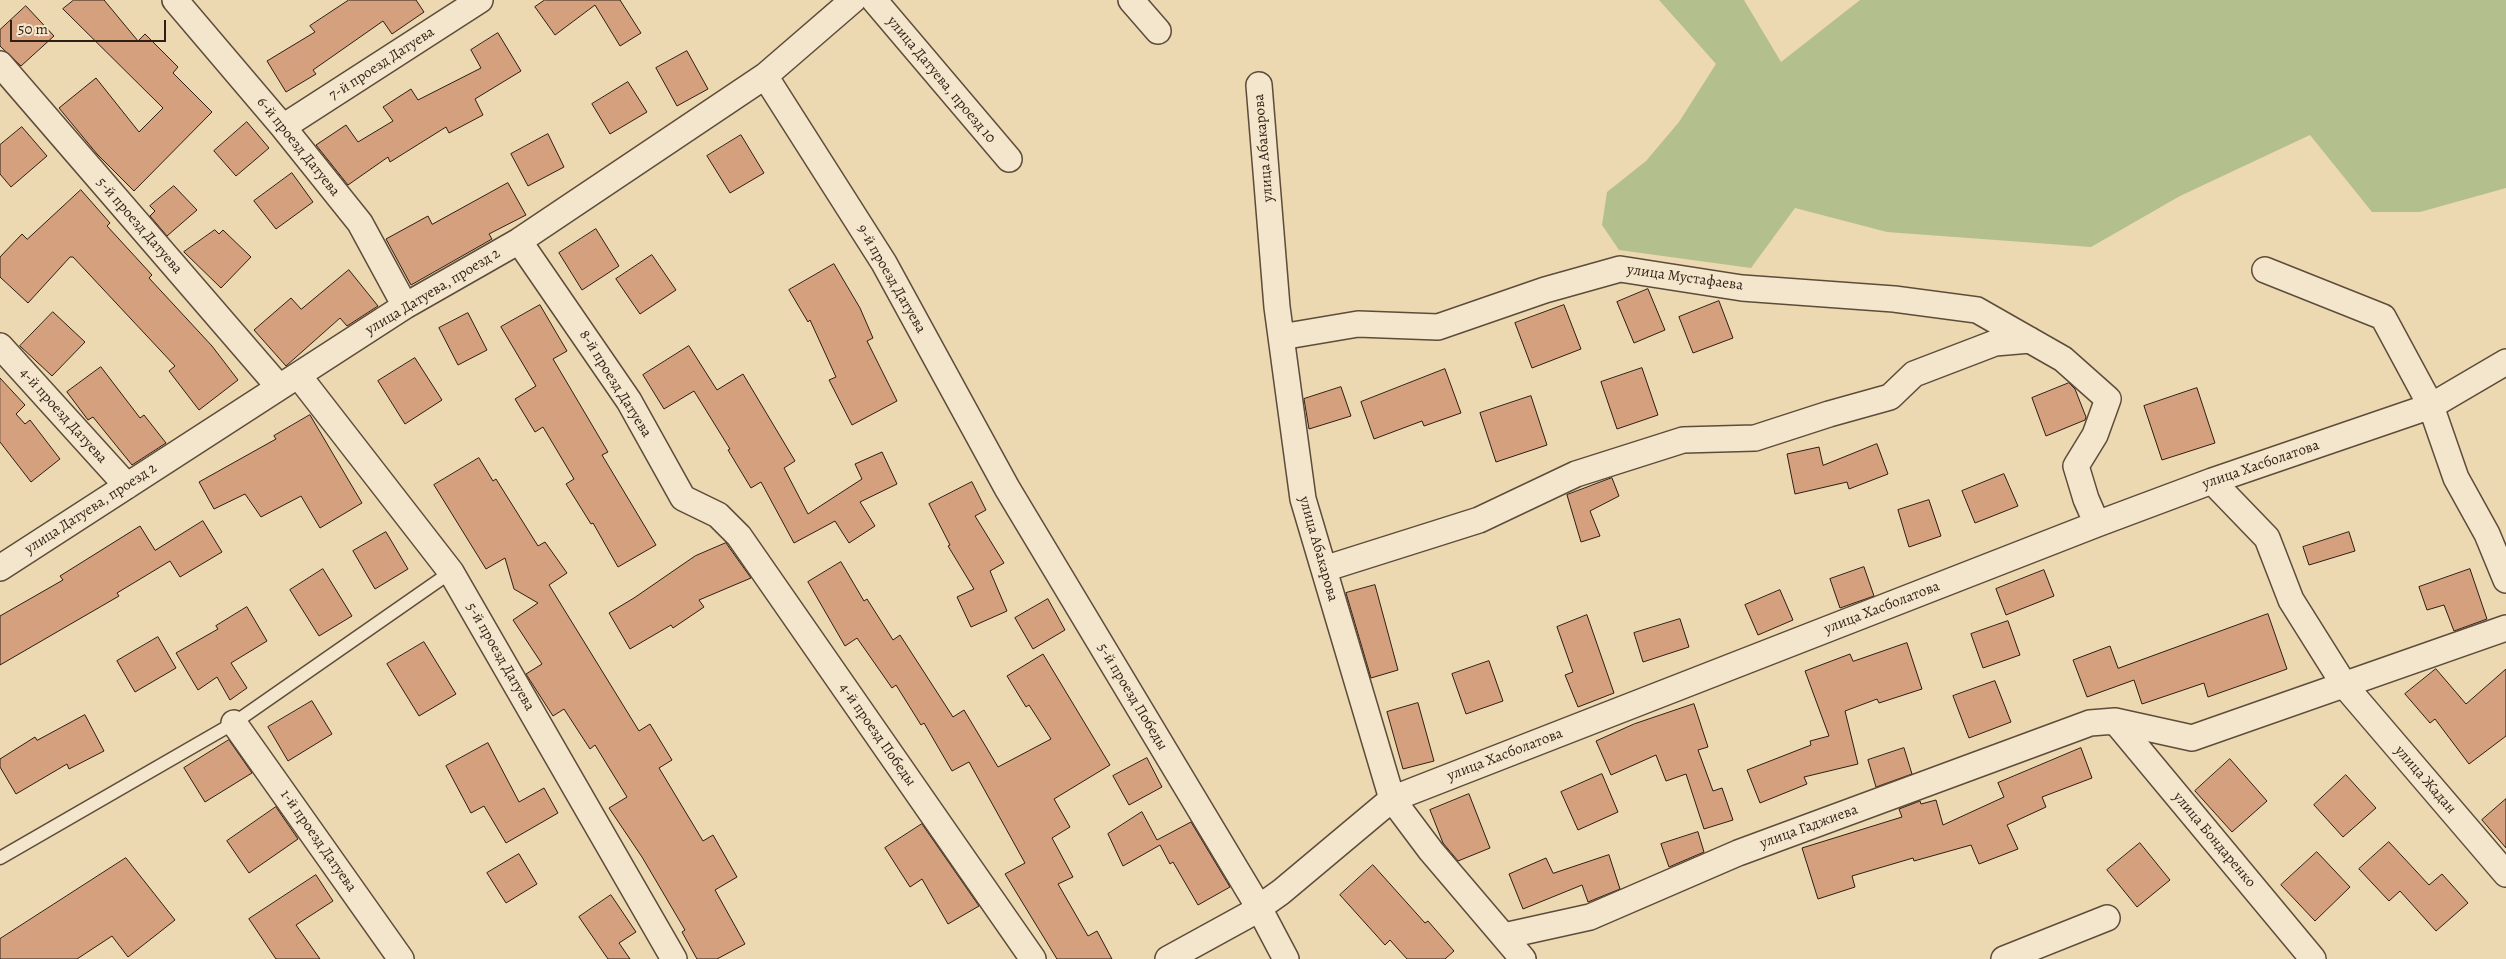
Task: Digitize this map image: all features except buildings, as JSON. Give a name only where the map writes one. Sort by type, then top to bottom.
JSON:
[{"type":"street","name":"6-й проезд Датуева","points":[[175,0],[283,127],[360,223],[405,306]]},
{"type":"street","name":"7-й проезд Датуева","points":[[283,127],[480,0]]},
{"type":"street","name":"улица Датуева, проезд 2","points":[[0,568],[405,306],[519,241],[765,76],[852,0]]},
{"type":"street","name":"улица Датуева, проезд 10","points":[[874,0],[1009,159]]},
{"type":"street","points":[[1131,0],[1158,31]]},
{"type":"street","name":"5-й проезд Датуева","points":[[0,64],[289,381],[450,572],[674,959]]},
{"type":"street","name":"9-й проезд Датуева","points":[[765,76],[884,263],[1007,488]]},
{"type":"street","name":"улица Абакарова","points":[[1259,85],[1281,337],[1303,499],[1392,799],[1431,851],[1523,959]]},
{"type":"street","name":"8-й проезд Датуева","points":[[519,241],[629,400],[683,498],[718,515]]},
{"type":"street","name":"улица Мустафаева","points":[[1281,337],[1358,324],[1438,327],[1545,290],[1620,269],[1742,288],[1894,299],[1977,310],[2064,360],[2108,399],[2096,435],[2076,466],[2086,499],[2097,524]]},
{"type":"street","points":[[2265,270],[2383,317],[2431,406],[2456,478],[2487,534],[2506,580]]},
{"type":"street","points":[[1324,569],[1479,520],[1576,474],[1683,440],[1755,438],[1890,397],[1914,374],[1995,343],[2030,340]]},
{"type":"street","name":"4-й проезд Датуева","points":[[0,346],[127,486]]},
{"type":"street","name":"улица Хасболатова","points":[[1168,959],[1250,914],[1258,906],[1281,892],[1392,799],[2097,524],[2212,481],[2431,406],[2506,362]]},
{"type":"street","name":"улица Жадан","points":[[2212,481],[2267,538],[2291,600],[2345,686],[2506,874]]},
{"type":"street","name":"5-й проезд Победы","points":[[1007,488],[1258,906],[1286,959]]},
{"type":"street","name":"4-й проезд Победы","points":[[718,515],[739,536],[1033,959]]},
{"type":"street","name":"улица Гаджиева","points":[[1504,936],[1590,917],[1738,853],[2090,723],[2115,721],[2192,738],[2345,686],[2506,628]]},
{"type":"street","name":"улица Бондаренко","points":[[2115,721],[2313,959]]},
{"type":"street","name":"1-й проезд Датуева","points":[[234,723],[401,959]]},
{"type":"street","points":[[2004,959],[2107,918]]},
{"type":"lane","points":[[0,858],[234,723],[450,572]]},
{"type":"green space","points":[[1659,0],[1744,0],[1781,62],[1860,0],[2506,0],[2506,188],[2420,212],[2372,212],[2310,135],[2180,196],[2091,247],[1887,232],[1795,208],[1751,268],[1619,250],[1602,225],[1607,192],[1646,161],[1679,122],[1716,64]]}]
